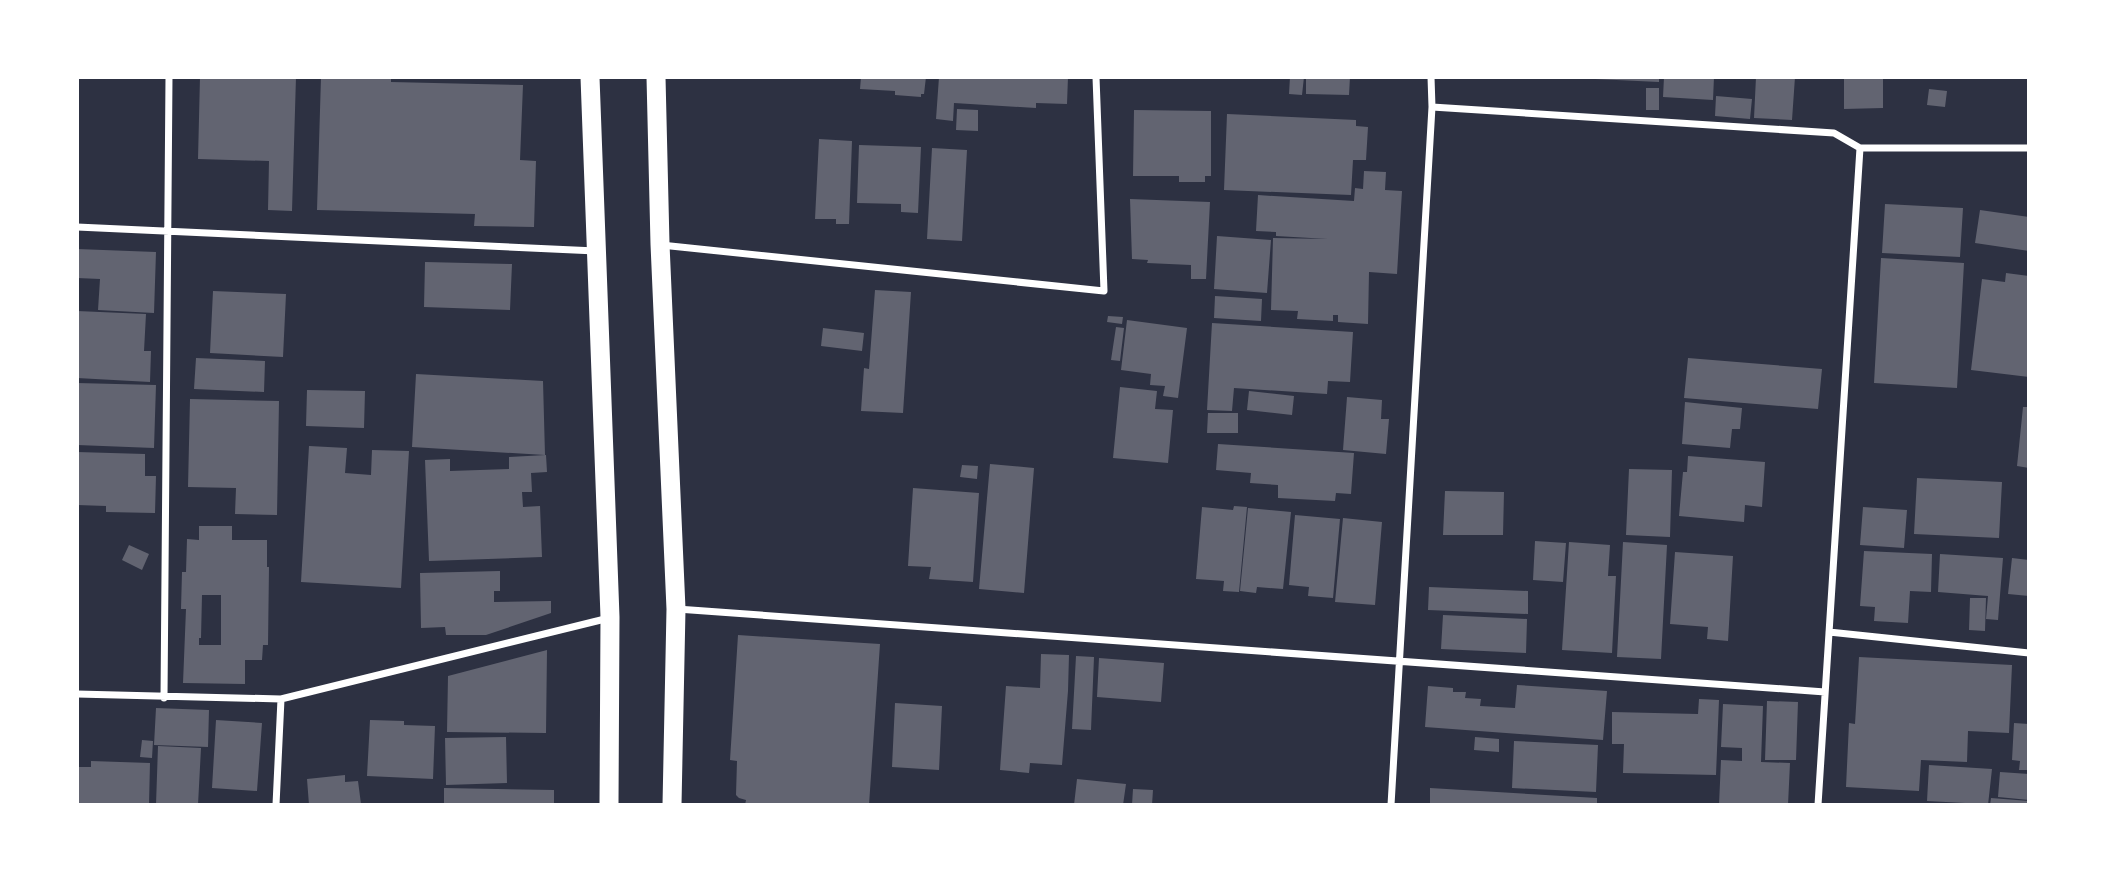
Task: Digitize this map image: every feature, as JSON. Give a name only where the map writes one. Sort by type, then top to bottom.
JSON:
[{"type":"highway","points":[[590,77],[610,617],[609,805]]},
{"type":"highway","points":[[656,77],[660,244],[676,609],[672,805]]},
{"type":"street","points":[[164,698],[169,77]]},
{"type":"street","points":[[660,244],[1104,291],[1096,77]]},
{"type":"street","points":[[1391,805],[1432,107],[1431,77]]},
{"type":"street","points":[[1432,107],[1834,133],[1860,148],[2029,148]]},
{"type":"street","points":[[1818,805],[1860,148]]},
{"type":"street","points":[[77,228],[597,251]]},
{"type":"street","points":[[676,609],[1825,692]]},
{"type":"street","points":[[77,694],[281,699],[610,617]]},
{"type":"street","points":[[1829,632],[2029,653]]},
{"type":"street","points":[[276,805],[281,699]]},
{"type":"building","points":[[200,77],[296,77],[292,211],[268,210],[269,161],[198,159]]},
{"type":"building","points":[[321,77],[391,77],[391,82],[523,85],[520,160],[536,161],[534,227],[474,226],[475,214],[317,210]]},
{"type":"building","points":[[861,77],[926,77],[924,94],[921,94],[921,97],[895,95],[895,91],[860,89]]},
{"type":"building","points":[[939,77],[1068,77],[1067,104],[1036,103],[1036,108],[954,103],[953,121],[936,119]]},
{"type":"building","points":[[1290,77],[1304,77],[1302,95],[1289,94]]},
{"type":"building","points":[[1306,77],[1350,77],[1349,95],[1306,94]]},
{"type":"building","points":[[1659,77],[1659,82],[1595,79]]},
{"type":"building","points":[[1664,77],[1714,77],[1713,100],[1663,97]]},
{"type":"building","points":[[1756,77],[1795,77],[1792,120],[1754,118]]},
{"type":"building","points":[[1844,77],[1883,77],[1883,108],[1844,109]]},
{"type":"building","points":[[1646,88],[1659,88],[1659,110],[1646,110]]},
{"type":"building","points":[[1929,89],[1947,91],[1945,107],[1927,105]]},
{"type":"building","points":[[1716,96],[1752,99],[1750,119],[1715,116]]},
{"type":"building","points":[[957,109],[978,110],[978,131],[956,130]]},
{"type":"building","points":[[1134,110],[1211,111],[1211,176],[1205,176],[1205,182],[1179,182],[1179,176],[1133,176]]},
{"type":"building","points":[[1227,114],[1356,120],[1356,126],[1368,127],[1366,160],[1353,160],[1351,195],[1224,190]]},
{"type":"building","points":[[819,139],[852,141],[849,224],[836,224],[836,219],[815,219]]},
{"type":"building","points":[[859,145],[921,147],[918,213],[901,212],[901,204],[857,203]]},
{"type":"building","points":[[932,148],[967,150],[962,241],[927,239]]},
{"type":"building","points":[[1364,171],[1386,172],[1385,190],[1402,191],[1397,274],[1369,272],[1368,324],[1338,322],[1338,315],[1333,315],[1333,321],[1297,319],[1298,311],[1271,310],[1273,238],[1328,239],[1276,236],[1276,232],[1256,231],[1258,195],[1354,201],[1355,188],[1363,189]]},
{"type":"building","points":[[1130,199],[1210,202],[1206,279],[1191,279],[1191,265],[1147,263],[1148,260],[1132,259]]},
{"type":"building","points":[[1885,204],[1963,208],[1960,257],[1882,253]]},
{"type":"building","points":[[1980,210],[2029,217],[2029,251],[1975,243]]},
{"type":"building","points":[[1217,236],[1271,240],[1267,293],[1214,289]]},
{"type":"building","points":[[77,249],[156,252],[154,313],[98,310],[100,279],[77,278]]},
{"type":"building","points":[[1881,258],[1964,263],[1957,388],[1874,383]]},
{"type":"building","points":[[425,262],[512,264],[510,310],[424,307]]},
{"type":"building","points":[[2006,273],[2029,276],[2029,377],[1971,370],[1982,279],[2005,282]]},
{"type":"building","points":[[875,290],[911,292],[903,413],[861,411],[864,368],[869,369]]},
{"type":"building","points":[[213,291],[286,294],[283,357],[210,353]]},
{"type":"building","points":[[1215,296],[1262,299],[1261,321],[1214,318]]},
{"type":"building","points":[[77,311],[146,314],[144,351],[151,351],[150,382],[77,378]]},
{"type":"building","points":[[1108,316],[1123,317],[1122,324],[1107,322]]},
{"type":"building","points":[[1127,320],[1187,328],[1178,398],[1163,396],[1165,386],[1150,385],[1151,374],[1121,370]]},
{"type":"building","points":[[1212,323],[1353,332],[1350,382],[1328,381],[1327,394],[1234,388],[1232,411],[1207,410]]},
{"type":"building","points":[[1116,327],[1124,328],[1120,361],[1111,360]]},
{"type":"building","points":[[823,328],[864,333],[862,351],[821,346]]},
{"type":"building","points":[[196,358],[265,361],[264,392],[194,389]]},
{"type":"building","points":[[1688,358],[1822,369],[1818,409],[1684,398]]},
{"type":"building","points":[[416,374],[543,381],[545,455],[412,447]]},
{"type":"building","points":[[77,383],[156,385],[154,448],[77,445]]},
{"type":"building","points":[[1120,387],[1157,391],[1155,409],[1173,410],[1168,463],[1113,458]]},
{"type":"building","points":[[307,390],[365,391],[364,428],[306,426]]},
{"type":"building","points":[[1249,391],[1294,396],[1292,415],[1247,410]]},
{"type":"building","points":[[1347,397],[1382,400],[1381,419],[1389,419],[1386,454],[1343,450]]},
{"type":"building","points":[[190,399],[279,401],[277,515],[235,514],[236,488],[188,487]]},
{"type":"building","points":[[1685,402],[1742,408],[1740,429],[1732,429],[1730,448],[1682,444]]},
{"type":"building","points":[[2023,407],[2029,407],[2029,468],[2017,466]]},
{"type":"building","points":[[1208,413],[1238,413],[1238,433],[1207,433]]},
{"type":"building","points":[[1218,444],[1354,453],[1351,494],[1336,493],[1335,501],[1278,498],[1278,485],[1250,483],[1251,473],[1216,470]]},
{"type":"building","points":[[309,446],[347,448],[345,473],[371,475],[372,450],[409,451],[401,588],[301,582]]},
{"type":"building","points":[[77,452],[145,454],[145,476],[156,476],[155,513],[106,512],[106,506],[77,505]]},
{"type":"building","points":[[546,455],[547,472],[531,473],[532,492],[522,492],[523,507],[540,506],[542,557],[429,561],[425,460],[450,459],[450,471],[509,469],[509,457]]},
{"type":"building","points":[[1688,456],[1765,462],[1762,507],[1745,505],[1744,522],[1679,516],[1683,472],[1687,472]]},
{"type":"building","points":[[990,464],[1034,468],[1024,593],[979,589]]},
{"type":"building","points":[[962,465],[978,466],[977,479],[960,477]]},
{"type":"building","points":[[1629,469],[1672,470],[1670,537],[1626,535]]},
{"type":"building","points":[[1917,478],[2002,482],[1999,538],[1914,534]]},
{"type":"building","points":[[913,488],[979,493],[973,582],[929,579],[931,567],[908,566]]},
{"type":"building","points":[[1445,491],[1504,492],[1503,535],[1443,535]]},
{"type":"building","points":[[1234,506],[1247,507],[1239,592],[1223,591],[1224,581],[1196,579],[1202,507],[1233,510]]},
{"type":"building","points":[[1863,507],[1907,510],[1904,548],[1860,545]]},
{"type":"building","points":[[1248,508],[1291,512],[1283,589],[1257,587],[1256,593],[1240,591]]},
{"type":"building","points":[[1295,515],[1340,519],[1333,598],[1308,596],[1309,587],[1289,585]]},
{"type":"building","points":[[1343,518],[1382,522],[1375,605],[1335,602]]},
{"type":"building","points":[[199,526],[232,526],[232,540],[267,540],[268,645],[263,645],[262,660],[245,660],[245,684],[183,683],[186,609],[181,609],[182,572],[186,572],[187,539],[199,540]],"holes":[[[202,595],[221,595],[221,645],[199,645]]]},
{"type":"building","points":[[1535,541],[1566,543],[1563,582],[1533,580]]},
{"type":"building","points":[[1569,542],[1610,545],[1608,576],[1616,576],[1612,653],[1562,650]]},
{"type":"building","points":[[1623,542],[1667,545],[1661,659],[1617,657]]},
{"type":"building","points":[[129,545],[149,554],[142,570],[122,560]]},
{"type":"building","points":[[1864,551],[1932,554],[1931,592],[1910,591],[1908,623],[1874,621],[1875,607],[1860,606]]},
{"type":"building","points":[[1675,552],[1733,556],[1728,641],[1707,639],[1708,627],[1670,624]]},
{"type":"building","points":[[1940,554],[2003,558],[1998,620],[1986,619],[1988,596],[1938,592]]},
{"type":"building","points":[[2012,558],[2029,560],[2029,596],[2008,594]]},
{"type":"building","points":[[500,571],[500,591],[494,591],[494,602],[551,601],[551,613],[486,635],[446,635],[445,627],[421,628],[420,573]]},
{"type":"building","points":[[1429,587],[1528,591],[1528,614],[1428,610]]},
{"type":"building","points":[[1970,598],[1986,598],[1985,631],[1969,630]]},
{"type":"building","points":[[1443,615],[1527,619],[1526,653],[1441,649]]},
{"type":"building","points":[[738,635],[880,644],[869,805],[745,805],[746,800],[736,795],[737,761],[730,760]]},
{"type":"building","points":[[547,650],[546,733],[447,732],[448,676]]},
{"type":"building","points":[[1041,654],[1069,655],[1062,765],[1030,763],[1029,773],[1000,770],[1006,686],[1040,688]]},
{"type":"building","points":[[1076,656],[1094,657],[1091,730],[1072,729]]},
{"type":"building","points":[[1859,657],[2012,665],[2009,733],[1968,731],[1967,762],[1921,760],[1919,791],[1846,787],[1849,723],[1855,724]]},
{"type":"building","points":[[1099,658],[1164,663],[1161,702],[1097,697]]},
{"type":"building","points":[[1517,685],[1607,691],[1603,740],[1425,727],[1428,686],[1466,692],[1465,698],[1481,699],[1480,706],[1515,708]]},
{"type":"building","points":[[1699,699],[1719,700],[1716,775],[1623,773],[1624,744],[1612,744],[1612,712],[1698,714]]},
{"type":"building","points":[[1767,701],[1798,702],[1796,760],[1765,760]]},
{"type":"building","points":[[895,703],[942,706],[939,770],[892,767]]},
{"type":"building","points":[[1723,704],[1763,706],[1761,762],[1790,763],[1788,805],[1719,805],[1721,760],[1742,761],[1742,748],[1721,747]]},
{"type":"building","points":[[156,708],[209,710],[208,747],[154,745]]},
{"type":"building","points":[[216,720],[262,723],[257,791],[212,788]]},
{"type":"building","points":[[370,720],[404,721],[404,725],[435,726],[433,779],[367,776]]},
{"type":"building","points":[[2014,723],[2029,724],[2029,770],[2019,770],[2020,761],[2012,760]]},
{"type":"building","points":[[506,737],[507,783],[446,785],[445,738]]},
{"type":"building","points":[[1475,737],[1499,739],[1499,752],[1474,750]]},
{"type":"building","points":[[142,740],[153,741],[152,758],[140,757]]},
{"type":"building","points":[[1514,741],[1598,745],[1596,792],[1512,788]]},
{"type":"building","points":[[158,746],[201,748],[198,805],[156,805]]},
{"type":"building","points":[[91,761],[150,763],[149,805],[77,805],[77,767],[91,767]]},
{"type":"building","points":[[1929,765],[1992,769],[1988,805],[1927,801]]},
{"type":"building","points":[[2000,772],[2029,774],[2029,800],[1998,797]]},
{"type":"building","points":[[345,775],[345,782],[358,781],[361,804],[309,805],[307,779]]},
{"type":"building","points":[[1077,779],[1126,784],[1123,805],[1074,805]]},
{"type":"building","points":[[444,788],[554,790],[554,805],[444,805]]},
{"type":"building","points":[[1430,788],[1597,798],[1597,805],[1430,805]]},
{"type":"building","points":[[1133,789],[1153,790],[1152,805],[1132,805]]},
{"type":"building","points":[[1991,798],[2029,801],[2029,805],[1990,805]]}]
